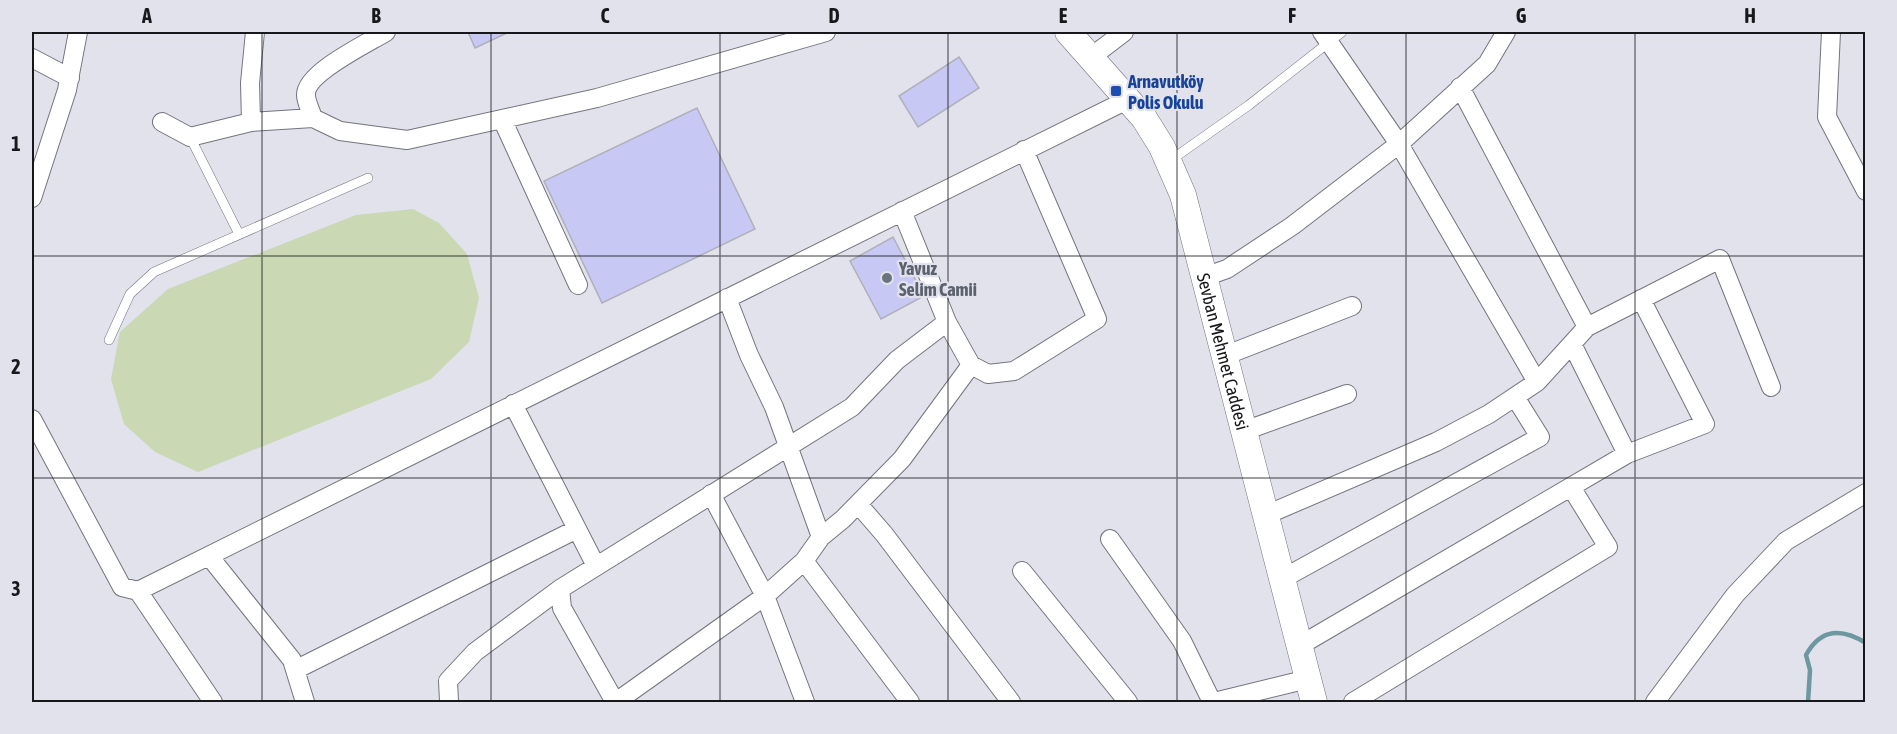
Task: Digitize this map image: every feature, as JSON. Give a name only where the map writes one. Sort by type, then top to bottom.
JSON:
[{"type":"main road","name":"Sevban Mehmet Caddesi","points":[[1068,32],[1129,99],[1150,127],[1169,162],[1183,195],[1311,691]]},
{"type":"street","points":[[32,198],[70,78],[78,32]]},
{"type":"street","points":[[251,122],[250,83],[255,32]]},
{"type":"street","points":[[313,118],[306,95],[309,83],[321,71],[386,32]]},
{"type":"street","points":[[162,122],[190,136],[251,122],[313,118],[340,131],[407,140],[597,98],[826,32]]},
{"type":"street","points":[[1090,58],[1124,32]]},
{"type":"street","points":[[1204,277],[1227,269],[1292,226],[1399,144],[1487,64],[1506,32]]},
{"type":"street","points":[[1831,32],[1827,117],[1866,191]]},
{"type":"street","points":[[1331,35],[1399,144],[1537,382]]},
{"type":"street","points":[[32,58],[70,78]]},
{"type":"street","points":[[1460,87],[1587,327]]},
{"type":"street","points":[[32,419],[122,587],[138,591],[1129,99]]},
{"type":"street","points":[[502,119],[578,285]]},
{"type":"street","points":[[902,211],[947,322],[971,365],[988,374],[1014,371],[1097,319],[1024,150]]},
{"type":"street","points":[[1266,515],[1436,442],[1537,382],[1587,327],[1720,259],[1772,387]]},
{"type":"street","points":[[727,298],[749,355],[774,407],[821,537]]},
{"type":"street","points":[[1299,646],[1627,454],[1705,424],[1641,299]]},
{"type":"street","points":[[1224,356],[1352,306]]},
{"type":"street","points":[[449,702],[448,681],[475,652],[560,589],[852,407],[897,360],[947,322]]},
{"type":"street","points":[[1572,344],[1627,454]]},
{"type":"street","points":[[560,589],[562,608],[616,702],[765,596],[804,561],[821,537],[858,504],[902,459],[971,365]]},
{"type":"street","points":[[1244,431],[1347,394]]},
{"type":"street","points":[[1282,579],[1540,437],[1515,397]]},
{"type":"street","points":[[513,404],[596,566]]},
{"type":"street","points":[[1353,702],[1608,547],[1571,487]]},
{"type":"street","points":[[1655,702],[1735,595],[1786,541],[1866,493]]},
{"type":"street","points":[[711,494],[765,596],[805,702]]},
{"type":"street","points":[[858,504],[884,534],[1011,702]]},
{"type":"street","points":[[295,670],[577,529]]},
{"type":"street","points":[[1110,539],[1182,641],[1213,702],[1311,691]]},
{"type":"street","points":[[209,556],[292,660],[305,702]]},
{"type":"street","points":[[804,561],[910,702]]},
{"type":"street","points":[[1022,572],[1128,702]]},
{"type":"street","points":[[138,591],[213,702]]},
{"type":"lane","points":[[1169,162],[1249,105],[1331,35]]},
{"type":"lane","points":[[190,136],[239,234]]},
{"type":"lane","points":[[109,340],[124,303],[145,278],[163,266],[368,178]]},
{"type":"green space","points":[[413,209],[439,223],[467,254],[479,298],[469,342],[431,379],[198,472],[155,452],[124,424],[111,379],[120,332],[168,289],[356,215]]},
{"type":"building","points":[[468,32],[509,32],[475,48]]},
{"type":"building","points":[[959,57],[979,88],[918,127],[899,96]]},
{"type":"building","points":[[697,108],[755,229],[602,303],[544,181]]},
{"type":"building","name":"Yavuz Selim Camii","points":[[893,237],[924,296],[881,319],[850,261]]},
{"type":"waterway","points":[[1808,702],[1810,670],[1806,655],[1812,646],[1825,635],[1833,633],[1849,635],[1866,643]]},
{"type":"place","name":"Arnavutköy Polis Okulu","points":[[1116,91]]},
{"type":"place","name":"Yavuz Selim Camii","points":[[887,278]]}]
